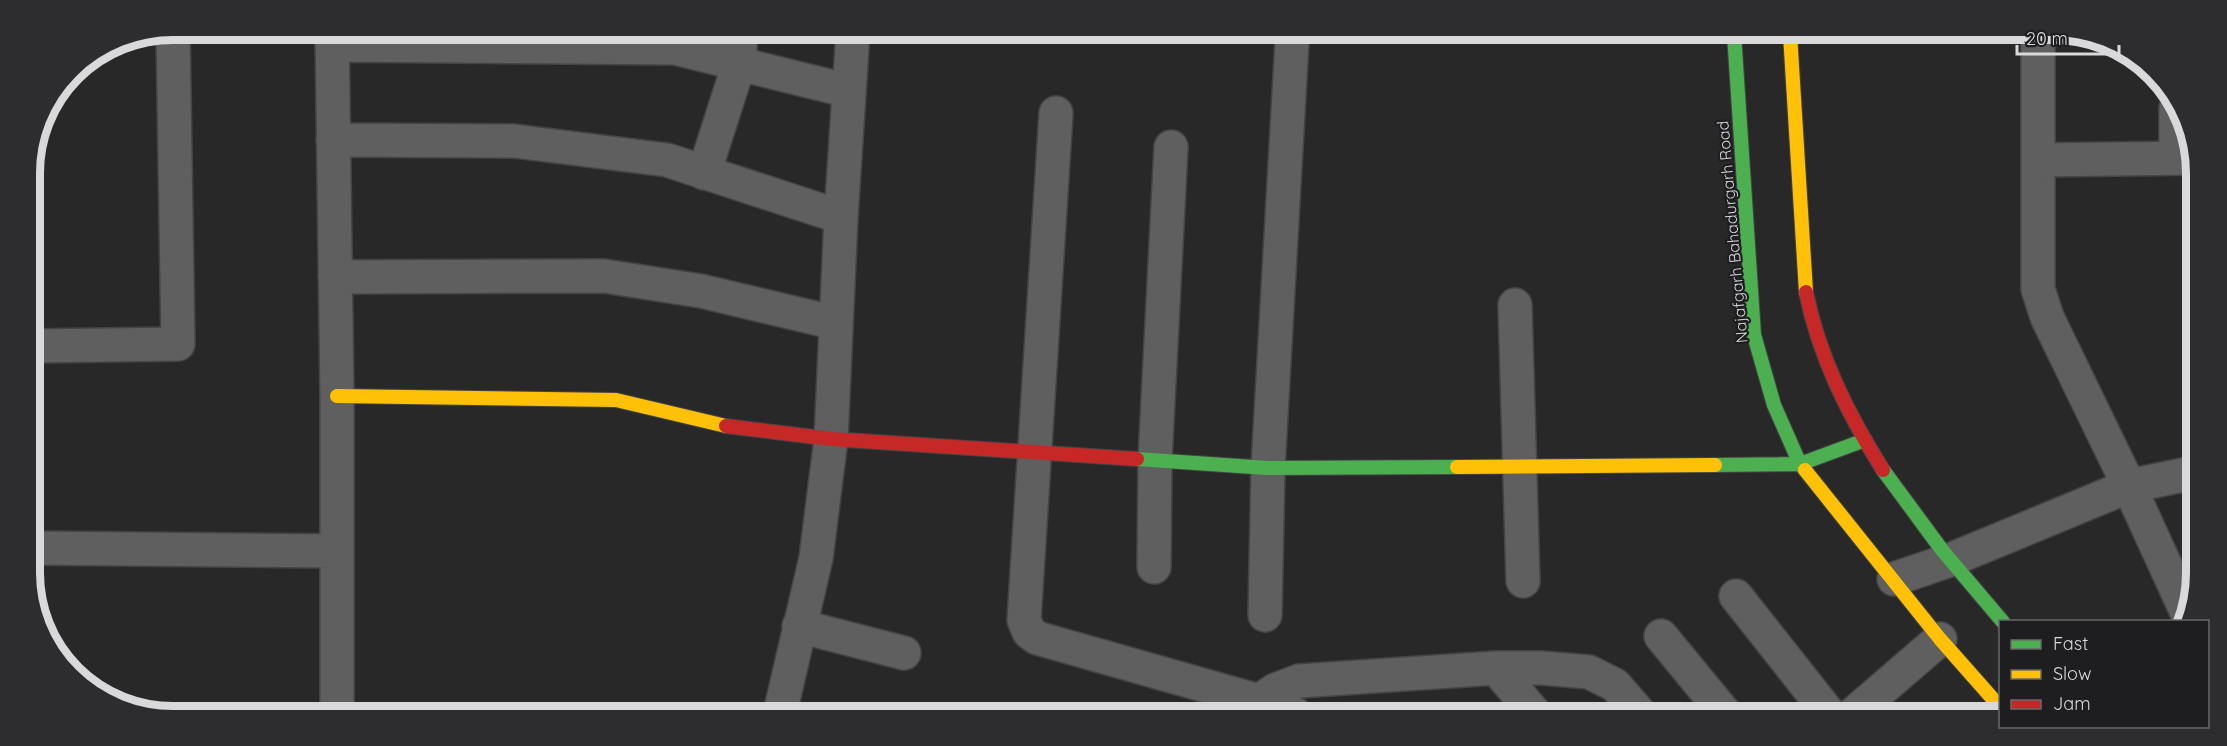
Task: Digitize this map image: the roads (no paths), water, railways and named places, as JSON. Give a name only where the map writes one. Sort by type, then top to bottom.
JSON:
[{"type":"street","name":"Najafgarh Bahadurgarh Road","points":[[1734,40],[1754,335],[1774,405],[1800,464],[1940,639],[1999,705]]},
{"type":"street","points":[[1790,40],[1794,130],[1807,301],[1831,377],[1865,440],[1909,507],[1950,560],[2002,620]]},
{"type":"street","points":[[2038,40],[2038,289],[2047,317],[2183,603]]},
{"type":"street","points":[[41,346],[178,344],[173,41]]},
{"type":"street","points":[[332,41],[337,396],[337,706]]},
{"type":"street","points":[[430,41],[675,48],[849,91]]},
{"type":"street","points":[[704,173],[739,64],[740,41]]},
{"type":"street","points":[[1265,615],[1268,468],[1292,42]]},
{"type":"street","points":[[782,706],[816,558],[831,439],[841,218],[852,47]]},
{"type":"street","points":[[1056,113],[1024,620],[1029,632],[1037,638],[1253,705]]},
{"type":"street","points":[[333,140],[514,141],[667,160],[841,218]]},
{"type":"street","points":[[2038,160],[2185,158],[2182,141]]},
{"type":"street","points":[[1154,567],[1155,460],[1171,147]]},
{"type":"street","points":[[335,277],[604,276],[701,291],[836,323]]},
{"type":"street","points":[[1515,305],[1522,581]]},
{"type":"street","points":[[337,396],[616,400],[735,428],[831,439],[1268,468],[1800,464],[1865,440]]},
{"type":"street","points":[[1894,579],[1950,560],[2129,486],[2186,474]]},
{"type":"street","points":[[40,548],[337,551]]},
{"type":"street","points":[[1736,596],[1822,705]]},
{"type":"street","points":[[799,626],[904,653]]},
{"type":"street","points":[[1661,636],[1718,705]]},
{"type":"street","points":[[1863,705],[1940,639]]},
{"type":"street","points":[[1260,705],[1275,690],[1299,681],[1496,668],[1542,668],[1589,672],[1615,685],[1633,705]]},
{"type":"street","points":[[1496,668],[1528,705]]}]
